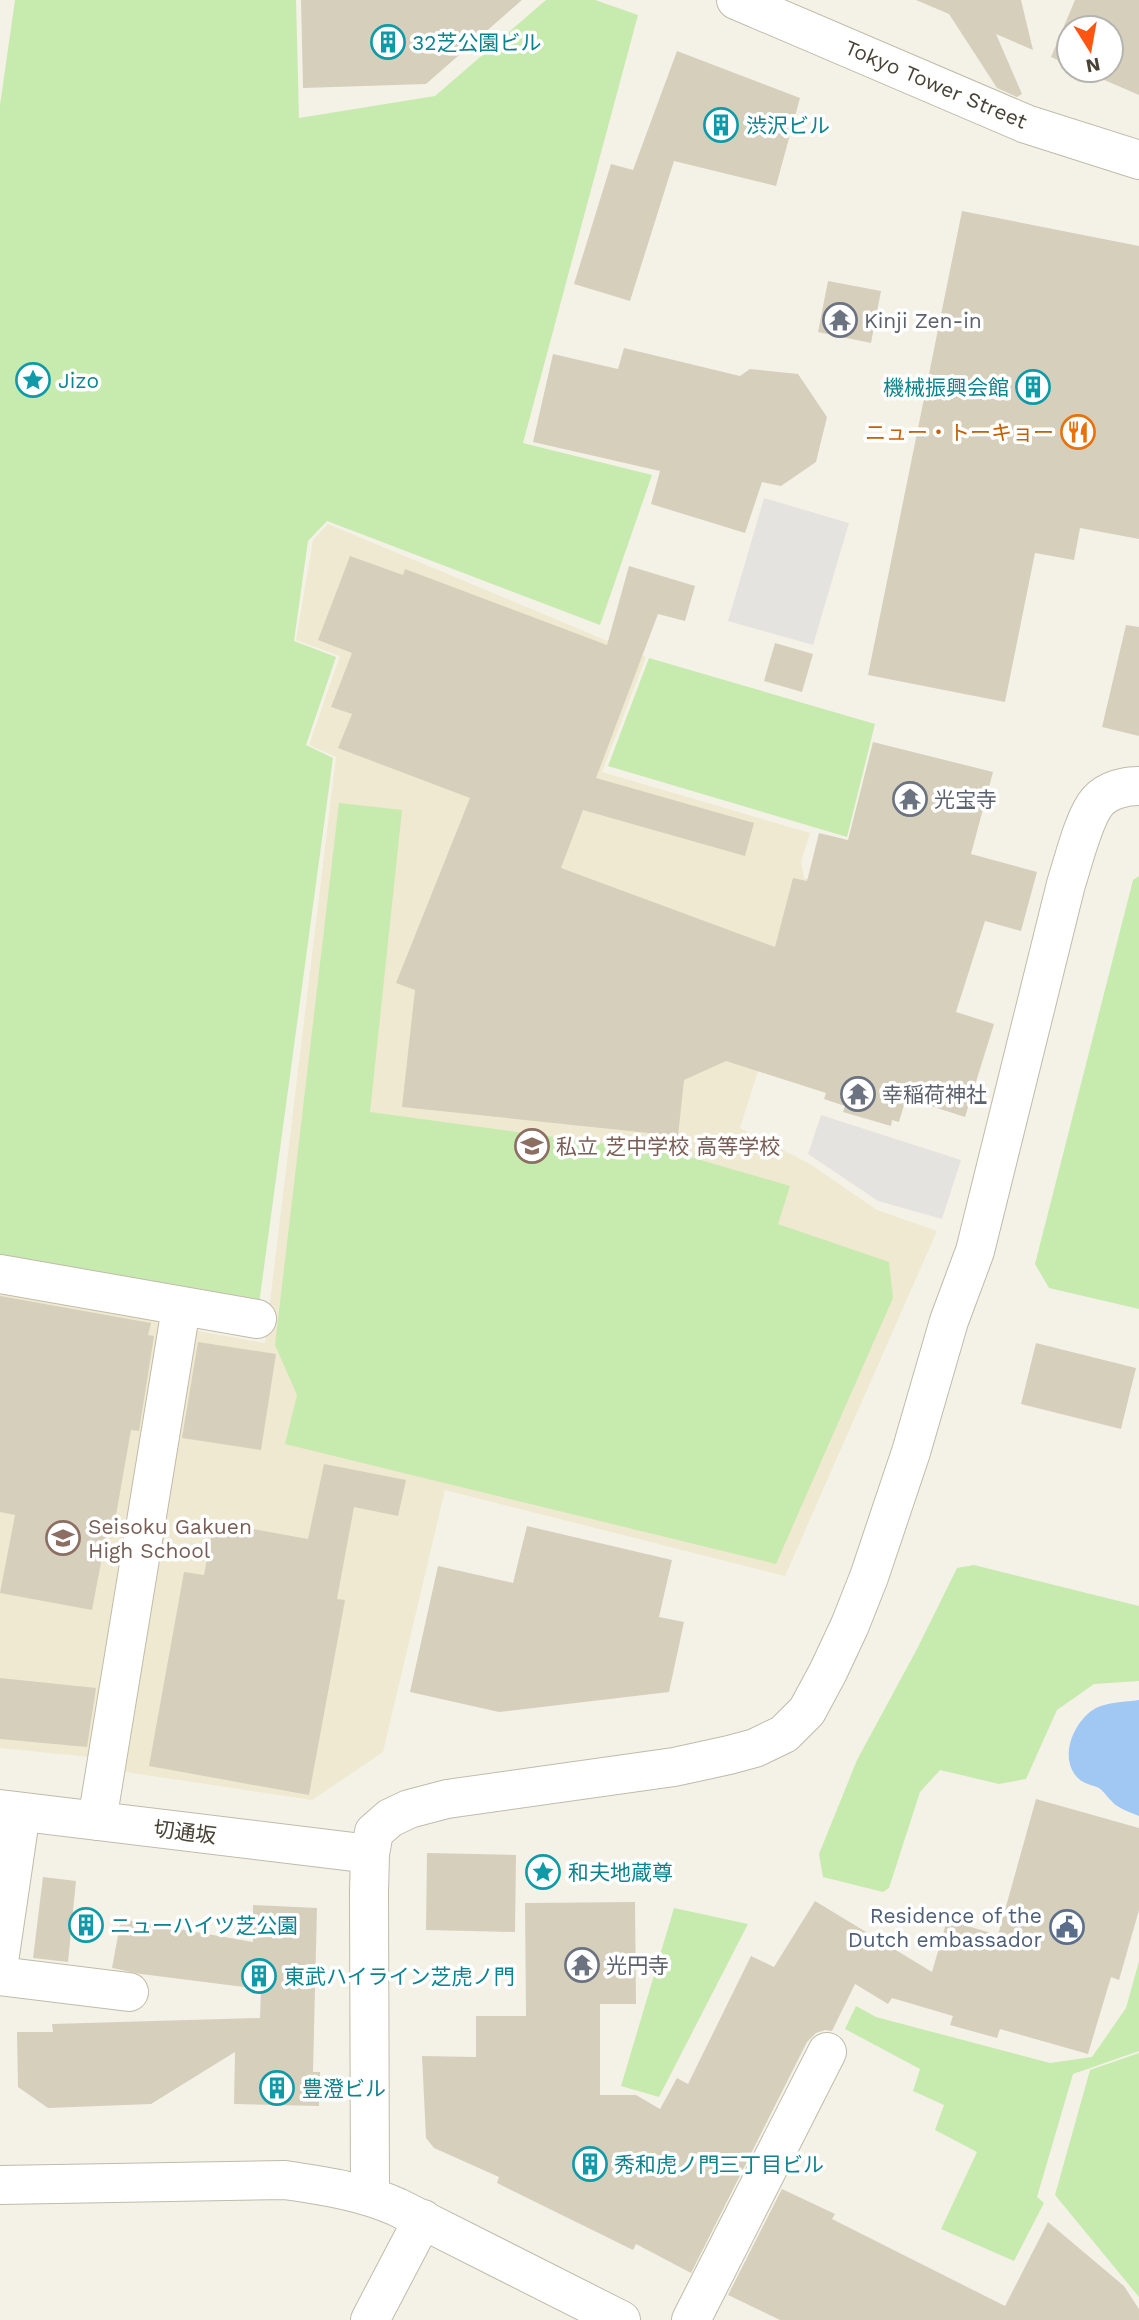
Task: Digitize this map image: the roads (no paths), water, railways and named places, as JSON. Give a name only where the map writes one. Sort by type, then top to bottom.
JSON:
[{"type":"street","name":"Tokyo Tower Street","points":[[736,0],[1026,124],[1139,160]]},
{"type":"street","points":[[370,2195],[369,1892],[370,1854],[374,1832],[390,1818],[409,1809],[447,1799],[674,1767],[755,1748],[784,1734],[807,1711],[850,1625],[869,1577],[911,1452],[949,1321],[975,1251],[1066,884],[1083,833],[1097,802],[1112,790],[1139,786]]},
{"type":"street","points":[[0,1274],[257,1320]]},
{"type":"street","points":[[97,1821],[181,1308]]},
{"type":"street","points":[[0,1955],[10,1810]]},
{"type":"street","name":"切通坂","points":[[10,1810],[370,1854]]},
{"type":"street","points":[[0,1976],[129,1992]]},
{"type":"street","points":[[691,2320],[827,2052]]},
{"type":"street","points":[[0,2185],[285,2180],[370,2195],[423,2219],[621,2320]]},
{"type":"street","points":[[370,2320],[423,2219]]},
{"type":"water","points":[[1139,1700],[1139,1816],[1116,1805],[1099,1788],[1079,1779],[1069,1761],[1069,1751],[1075,1730],[1096,1708],[1106,1704]]},
{"type":"place","name":"32芝公園ビル","points":[[388,42]]},
{"type":"place","name":"渋沢ビル","points":[[721,125]]},
{"type":"place","name":"Kinji Zen-in","points":[[840,320]]},
{"type":"place","name":"Jizo","points":[[33,380]]},
{"type":"place","name":"機械振興会館","points":[[1033,387]]},
{"type":"place","name":"ニュー・トーキョー","points":[[1078,432]]},
{"type":"place","name":"光宝寺","points":[[910,799]]},
{"type":"place","name":"幸稲荷神社","points":[[858,1094]]},
{"type":"place","name":"私立 芝中学校 高等学校","points":[[532,1146]]},
{"type":"place","name":"Seisoku Gakuen High School","points":[[63,1538]]},
{"type":"place","name":"和夫地蔵尊","points":[[543,1872]]},
{"type":"place","name":"ニューハイツ芝公園","points":[[86,1925]]},
{"type":"place","name":"Residence of the Dutch embassador","points":[[1067,1927]]},
{"type":"place","name":"光円寺","points":[[582,1965]]},
{"type":"place","name":"東武ハイライン芝虎ノ門","points":[[259,1976]]},
{"type":"place","name":"豊澄ビル","points":[[277,2088]]},
{"type":"place","name":"秀和虎ノ門三丁目ビル","points":[[590,2164]]}]
